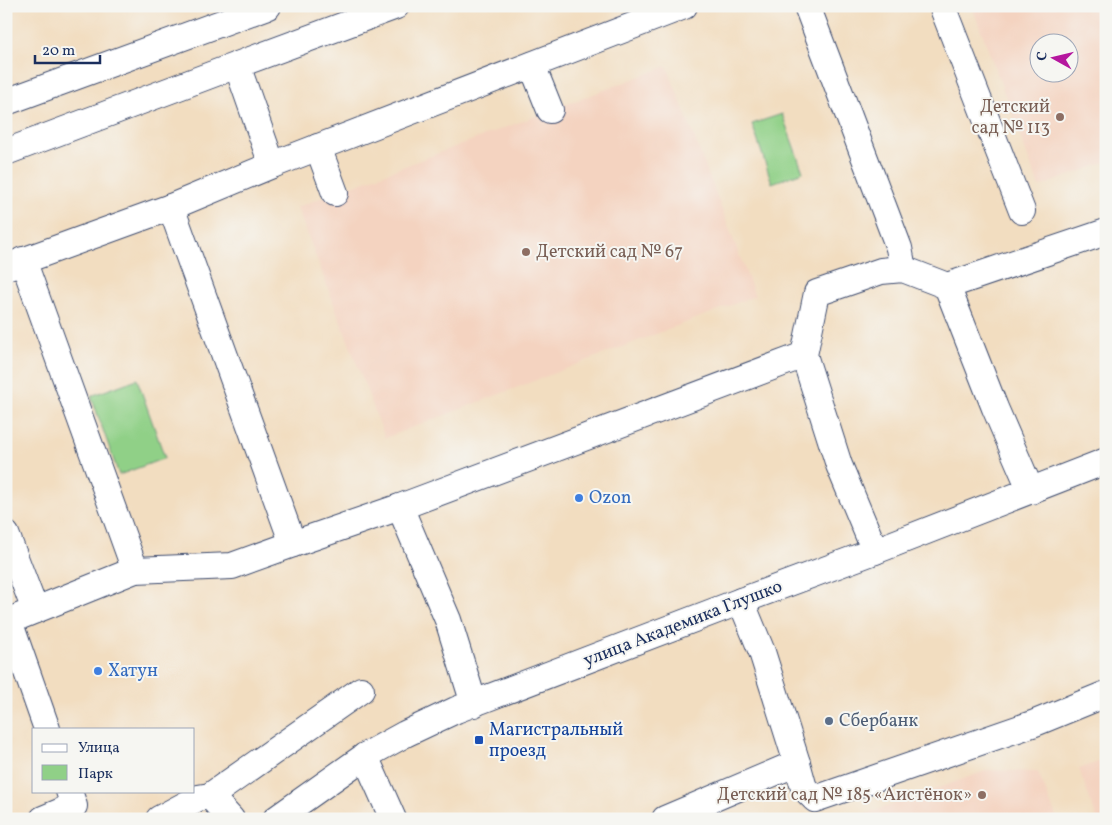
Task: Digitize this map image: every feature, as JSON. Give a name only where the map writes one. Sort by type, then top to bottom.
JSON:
[{"type":"street","points":[[6,102],[268,6]]},
{"type":"street","points":[[6,152],[396,6]]},
{"type":"street","points":[[807,6],[899,248],[903,269]]},
{"type":"street","points":[[942,6],[1022,210]]},
{"type":"street","points":[[134,570],[15,263],[171,207],[272,165],[532,65],[668,9]]},
{"type":"street","points":[[237,65],[272,165]]},
{"type":"street","points":[[532,65],[550,110]]},
{"type":"street","points":[[318,147],[335,193]]},
{"type":"street","points":[[171,207],[294,544]]},
{"type":"street","points":[[875,551],[838,464],[804,356],[817,293],[881,271],[903,269],[947,286],[1106,232]]},
{"type":"street","points":[[947,286],[995,408],[1031,491]]},
{"type":"street","points":[[47,728],[8,621],[134,570],[232,566],[400,507],[804,356]]},
{"type":"street","name":"улица Академика Глушко","points":[[276,819],[365,756],[405,734],[456,710],[1106,461]]},
{"type":"street","points":[[400,507],[448,620],[474,704]]},
{"type":"street","points":[[6,534],[35,610]]},
{"type":"street","points":[[741,601],[762,652],[804,788],[818,809],[1106,694]]},
{"type":"street","points":[[159,819],[198,798],[210,796],[361,690]]},
{"type":"street","points":[[365,756],[393,819]]},
{"type":"street","points":[[665,819],[797,763]]},
{"type":"street","points":[[43,819],[74,806],[69,792]]},
{"type":"street","points":[[210,796],[230,819]]},
{"type":"shaded area","name":"Детский сад № 113","points":[[972,6],[1106,6],[1106,162],[1039,187]]},
{"type":"shaded area","name":"Детский сад № 67","points":[[667,66],[755,296],[385,438],[297,207]]},
{"type":"shaded area","points":[[1106,759],[1106,819],[1097,819],[1079,769]]},
{"type":"shaded area","name":"Детский сад № 185 «Аистёнок»","points":[[988,770],[1038,772],[1057,819],[852,819]]},
{"type":"green space","points":[[782,114],[803,172],[772,183],[752,124]]},
{"type":"green space","points":[[137,379],[165,458],[119,475],[91,396]]},
{"type":"place","name":"Детский сад № 113","points":[[1060,117]]},
{"type":"place","name":"Детский сад № 67","points":[[526,252]]},
{"type":"place","name":"Ozon","points":[[579,498]]},
{"type":"place","name":"Хатун","points":[[98,671]]},
{"type":"place","name":"Сбербанк","points":[[829,721]]},
{"type":"place","name":"Магистральный проезд","points":[[479,740]]},
{"type":"place","name":"Детский сад № 185 «Аистёнок»","points":[[982,795]]}]
